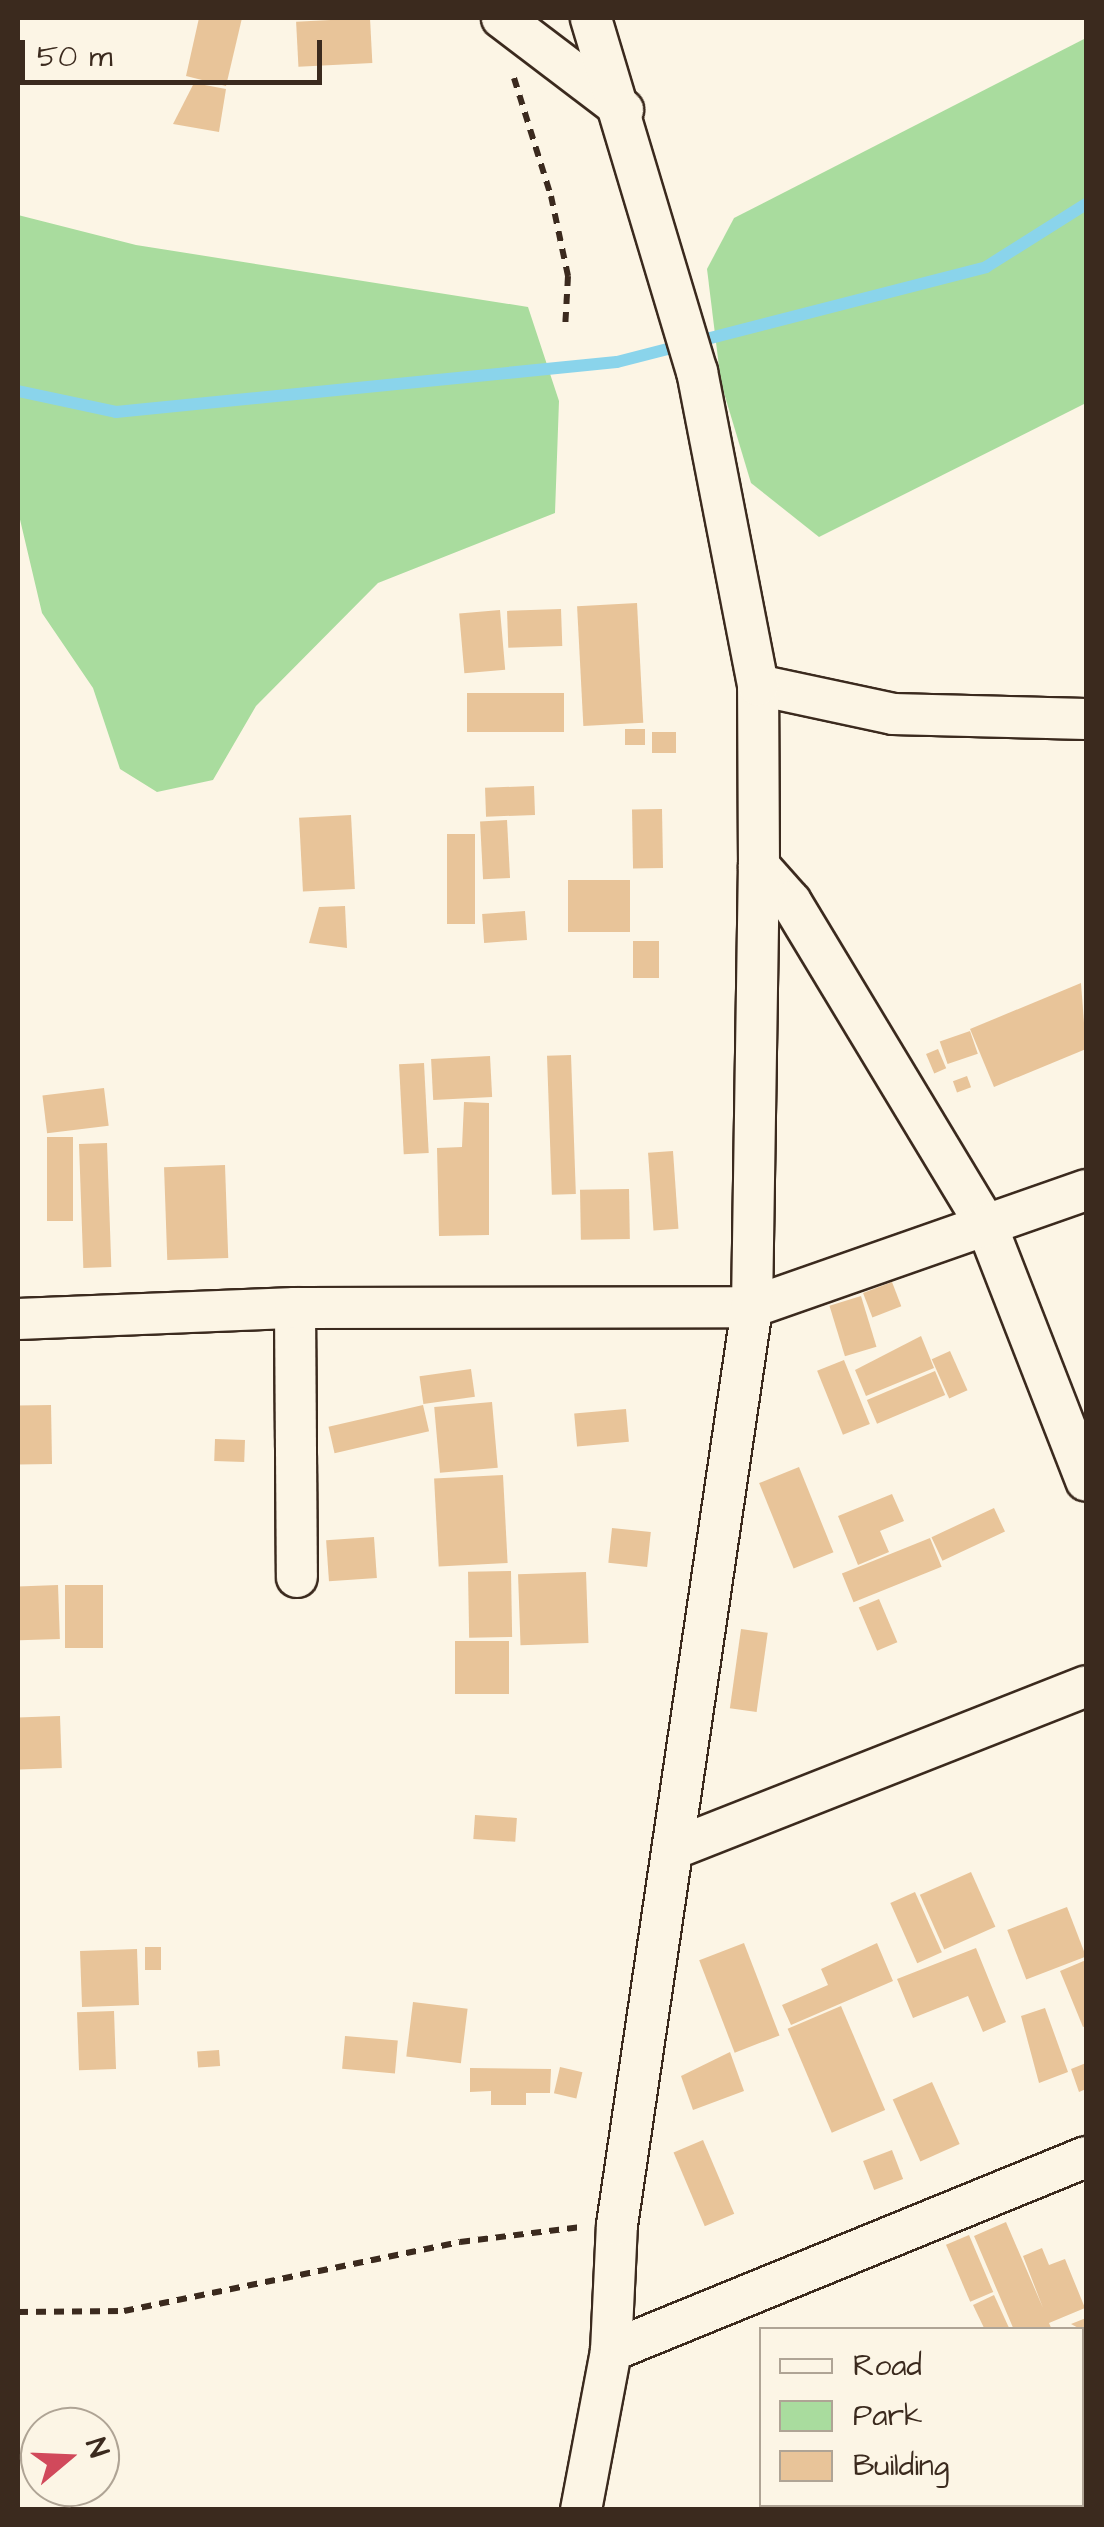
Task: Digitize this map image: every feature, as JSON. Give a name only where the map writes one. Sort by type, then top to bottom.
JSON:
[{"type":"street","points":[[502,18],[623,110]]},
{"type":"street","points":[[581,2510],[611,2351],[617,2224],[752,1307],[759,866],[758,684],[697,372],[623,110],[591,18]]},
{"type":"street","points":[[758,684],[893,714],[1086,718]]},
{"type":"street","points":[[759,866],[791,902],[988,1229],[1086,1482]]},
{"type":"street","points":[[18,1320],[296,1308],[752,1307],[988,1229],[1086,1190]]},
{"type":"street","points":[[296,1308],[297,1577]]},
{"type":"street","points":[[673,1848],[1086,1686]]},
{"type":"street","points":[[611,2351],[1086,2156]]},
{"type":"path","points":[[507,63],[551,196],[568,276],[565,329]]},
{"type":"path","points":[[18,2312],[124,2312],[460,2242],[617,2224]]},
{"type":"green space","points":[[1086,38],[1086,403],[819,537],[751,483],[721,383],[707,269],[734,218]]},
{"type":"green space","points":[[18,215],[136,245],[528,307],[559,401],[555,513],[378,583],[256,706],[213,780],[157,792],[120,769],[93,688],[42,613],[18,511]]},
{"type":"building","points":[[199,18],[242,18],[226,86],[186,76]]},
{"type":"building","points":[[370,18],[372,63],[298,67],[296,22]]},
{"type":"building","points":[[194,83],[226,89],[219,132],[173,124]]},
{"type":"building","points":[[637,603],[643,723],[583,726],[577,606]]},
{"type":"building","points":[[561,609],[562,646],[508,648],[507,611]]},
{"type":"building","points":[[500,610],[505,670],[464,673],[459,614]]},
{"type":"building","points":[[467,693],[564,693],[564,732],[467,732]]},
{"type":"building","points":[[625,729],[645,729],[645,745],[625,745]]},
{"type":"building","points":[[652,732],[676,732],[676,753],[652,753]]},
{"type":"building","points":[[534,786],[535,815],[486,817],[485,788]]},
{"type":"building","points":[[662,809],[663,868],[633,869],[632,810]]},
{"type":"building","points":[[351,815],[355,889],[303,892],[299,818]]},
{"type":"building","points":[[507,820],[510,878],[483,879],[480,821]]},
{"type":"building","points":[[447,834],[475,834],[475,924],[447,924]]},
{"type":"building","points":[[568,880],[630,880],[630,932],[568,932]]},
{"type":"building","points":[[345,906],[347,948],[309,943],[319,907]]},
{"type":"building","points":[[525,911],[527,940],[484,943],[482,914]]},
{"type":"building","points":[[633,941],[659,941],[659,978],[633,978]]},
{"type":"building","points":[[1081,983],[1086,1049],[994,1087],[970,1029]]},
{"type":"building","points":[[970,1031],[978,1054],[948,1064],[940,1041]]},
{"type":"building","points":[[938,1049],[946,1068],[934,1073],[926,1054]]},
{"type":"building","points":[[571,1055],[576,1194],[552,1195],[547,1056]]},
{"type":"building","points":[[490,1056],[492,1097],[433,1100],[431,1059]]},
{"type":"building","points":[[424,1063],[429,1153],[404,1154],[399,1064]]},
{"type":"building","points":[[967,1076],[971,1087],[957,1092],[953,1081]]},
{"type":"building","points":[[104,1088],[109,1126],[47,1133],[42,1096]]},
{"type":"building","points":[[464,1102],[489,1103],[489,1235],[439,1236],[437,1148],[462,1147]]},
{"type":"building","points":[[47,1137],[73,1137],[73,1221],[47,1221]]},
{"type":"building","points":[[107,1143],[111,1267],[83,1268],[79,1144]]},
{"type":"building","points":[[673,1151],[678,1229],[654,1231],[648,1153]]},
{"type":"building","points":[[225,1165],[228,1258],[167,1260],[164,1167]]},
{"type":"building","points":[[629,1189],[630,1239],[581,1240],[580,1190]]},
{"type":"building","points":[[892,1282],[901,1306],[872,1317],[863,1293]]},
{"type":"building","points":[[861,1296],[876,1347],[845,1356],[829,1306]]},
{"type":"building","points":[[921,1336],[934,1368],[866,1396],[855,1370]]},
{"type":"building","points":[[950,1351],[967,1390],[949,1398],[932,1359]]},
{"type":"building","points":[[844,1360],[870,1424],[843,1435],[817,1371]]},
{"type":"building","points":[[471,1369],[475,1397],[423,1404],[420,1376]]},
{"type":"building","points":[[935,1371],[945,1395],[877,1424],[867,1400]]},
{"type":"building","points":[[492,1402],[498,1468],[440,1473],[434,1407]]},
{"type":"building","points":[[51,1405],[52,1464],[19,1465],[18,1406]]},
{"type":"building","points":[[423,1405],[429,1431],[335,1453],[328,1427]]},
{"type":"building","points":[[626,1409],[629,1442],[577,1446],[574,1414]]},
{"type":"building","points":[[215,1439],[245,1440],[244,1462],[214,1461]]},
{"type":"building","points":[[799,1467],[833,1552],[794,1568],[759,1483]]},
{"type":"building","points":[[503,1475],[508,1563],[439,1566],[434,1479]]},
{"type":"building","points":[[892,1494],[904,1521],[880,1531],[889,1552],[858,1565],[838,1516]]},
{"type":"building","points":[[994,1508],[1005,1532],[942,1561],[931,1537]]},
{"type":"building","points":[[612,1528],[651,1532],[647,1567],[608,1563]]},
{"type":"building","points":[[374,1537],[377,1578],[329,1581],[326,1540]]},
{"type":"building","points":[[930,1538],[942,1567],[854,1602],[842,1574]]},
{"type":"building","points":[[511,1571],[512,1637],[469,1638],[468,1572]]},
{"type":"building","points":[[586,1572],[588,1643],[521,1645],[518,1574]]},
{"type":"building","points":[[58,1585],[60,1639],[20,1640],[18,1586]]},
{"type":"building","points":[[65,1585],[103,1585],[103,1648],[65,1648]]},
{"type":"building","points":[[879,1599],[897,1642],[877,1651],[859,1608]]},
{"type":"building","points":[[741,1629],[768,1633],[757,1712],[730,1708]]},
{"type":"building","points":[[455,1641],[509,1641],[509,1694],[455,1694]]},
{"type":"building","points":[[60,1716],[62,1768],[20,1769],[18,1717]]},
{"type":"building","points":[[475,1815],[517,1818],[515,1842],[473,1839]]},
{"type":"building","points":[[971,1872],[995,1927],[944,1950],[920,1895]]},
{"type":"building","points":[[915,1892],[942,1952],[917,1963],[890,1903]]},
{"type":"building","points":[[1067,1907],[1086,1956],[1026,1979],[1007,1930]]},
{"type":"building","points":[[744,1943],[779,2035],[735,2053],[699,1960]]},
{"type":"building","points":[[877,1943],[893,1981],[791,2025],[782,2005],[828,1985],[821,1969]]},
{"type":"building","points":[[145,1947],[161,1947],[161,1970],[145,1970]]},
{"type":"building","points":[[976,1948],[1006,2022],[983,2032],[968,1996],[913,2018],[897,1979]]},
{"type":"building","points":[[137,1949],[139,2005],[82,2007],[80,1951]]},
{"type":"building","points":[[1086,1960],[1086,2026],[1083,2027],[1060,1971]]},
{"type":"building","points":[[413,2002],[468,2009],[461,2063],[406,2057]]},
{"type":"building","points":[[841,2006],[885,2110],[832,2133],[788,2029]]},
{"type":"building","points":[[1045,2008],[1068,2072],[1039,2083],[1021,2016]]},
{"type":"building","points":[[114,2011],[116,2069],[79,2070],[77,2012]]},
{"type":"building","points":[[345,2036],[398,2041],[395,2073],[342,2069]]},
{"type":"building","points":[[219,2050],[220,2066],[198,2067],[197,2052]]},
{"type":"building","points":[[730,2052],[744,2091],[693,2110],[681,2076]]},
{"type":"building","points":[[1086,2063],[1086,2089],[1079,2092],[1071,2069]]},
{"type":"building","points":[[560,2067],[582,2072],[576,2098],[554,2093]]},
{"type":"building","points":[[470,2068],[551,2069],[550,2093],[526,2093],[526,2105],[491,2105],[491,2091],[470,2092]]},
{"type":"building","points":[[932,2082],[960,2144],[920,2162],[893,2099]]},
{"type":"building","points":[[703,2140],[734,2214],[705,2226],[674,2153]]},
{"type":"building","points":[[892,2150],[903,2179],[874,2190],[863,2161]]},
{"type":"building","points":[[1006,2222],[1043,2308],[1023,2256],[1042,2248],[1049,2265],[1065,2259],[1085,2308],[1049,2323],[1051,2327],[1013,2327],[974,2236]]},
{"type":"building","points":[[969,2235],[993,2292],[970,2302],[946,2245]]},
{"type":"building","points":[[994,2295],[1009,2327],[984,2327],[973,2305]]},
{"type":"building","points":[[1086,2318],[1086,2363],[1084,2327],[1071,2324]]},
{"type":"building","points":[[863,2507],[864,2510],[816,2510]]},
{"type":"building","points":[[993,2507],[1027,2507],[1027,2510]]},
{"type":"waterway","points":[[18,391],[116,412],[617,362],[986,267],[1086,204]]}]
